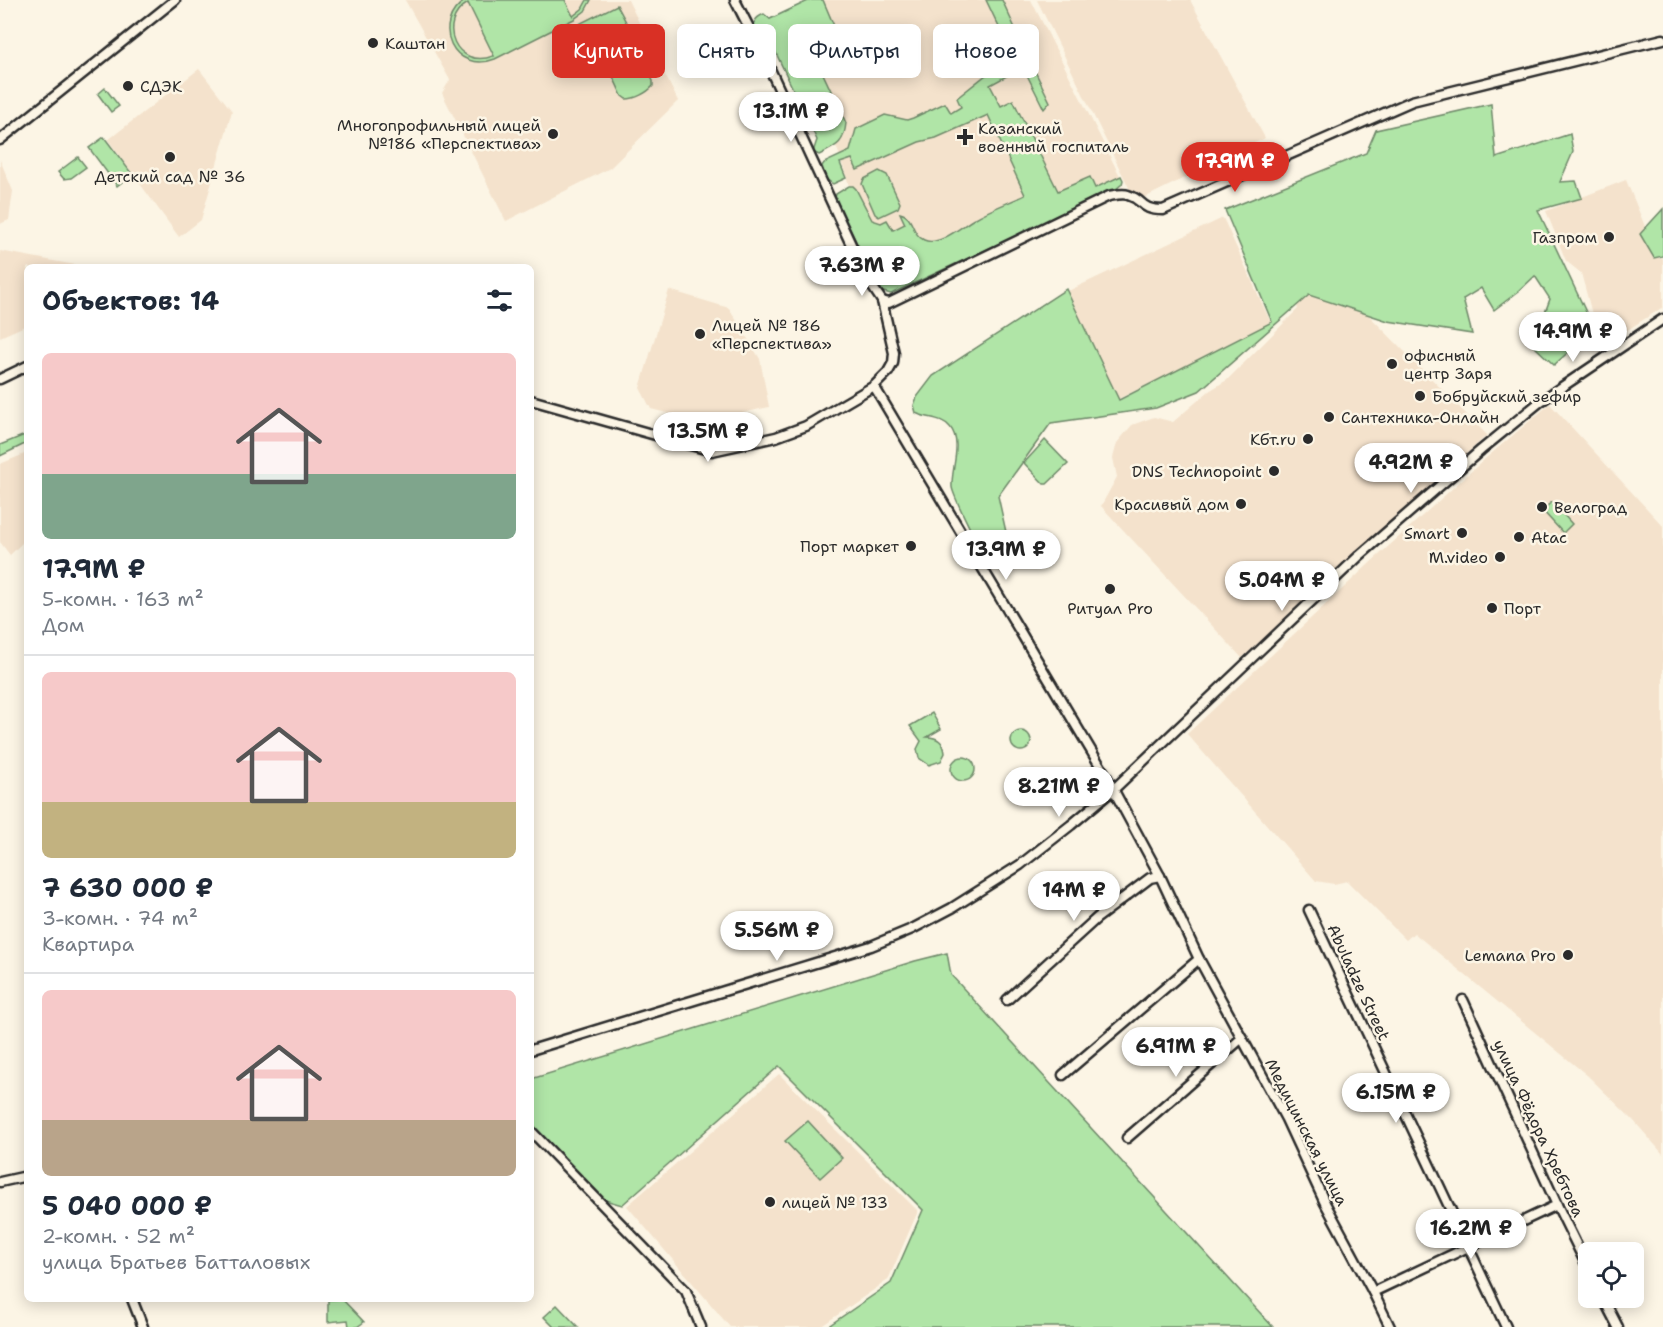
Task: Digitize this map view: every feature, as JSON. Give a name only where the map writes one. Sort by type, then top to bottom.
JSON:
[{"type":"street","points":[[0,140],[176,0]]},
{"type":"street","points":[[534,401],[712,451],[776,437],[806,426],[874,386],[888,372],[894,353],[882,301],[866,277],[769,67],[735,0]]},
{"type":"street","points":[[882,301],[889,303],[1109,196],[1127,194],[1137,199],[1144,207],[1163,210],[1412,101],[1663,39]]},
{"type":"street","points":[[534,1049],[872,946],[912,929],[952,908],[1020,865],[1113,790],[1358,557],[1480,450],[1550,394],[1663,319]]},
{"type":"street","points":[[0,379],[24,367]]},
{"type":"street","name":"Медицинская улица","points":[[874,386],[1100,765],[1160,876],[1199,958],[1286,1119],[1324,1203],[1390,1327]]},
{"type":"street","points":[[1007,1000],[1097,918],[1150,878],[1160,876]]},
{"type":"street","name":"Abuladze Street","points":[[1309,910],[1506,1327]]},
{"type":"street","points":[[1063,1076],[1199,958]]},
{"type":"street","name":"улица Фёдора Хребтова","points":[[1463,1000],[1578,1248]]},
{"type":"street","points":[[1127,1138],[1242,1038]]},
{"type":"street","points":[[534,1134],[686,1292],[701,1327]]},
{"type":"street","points":[[0,1182],[24,1177]]},
{"type":"street","points":[[1373,1292],[1557,1205]]},
{"type":"street","points":[[133,1302],[143,1327]]},
{"type":"street","points":[[1608,1308],[1618,1327]]},
{"type":"shaded area","name":"Многопрофильный лицей №186 «Перспектива»","points":[[405,0],[628,0],[640,24],[552,24],[552,78],[665,78],[665,75],[678,101],[610,168],[506,221],[442,93],[450,80]]},
{"type":"shaded area","name":"Казанский военный госпиталь","points":[[818,0],[1031,0],[1122,180],[892,272],[848,182],[838,151],[800,78],[921,78],[921,24],[788,24],[788,54],[776,29],[776,24],[773,24],[771,19]]},
{"type":"shaded area","points":[[1037,0],[1190,0],[1265,138],[1136,202]]},
{"type":"shaded area","name":"Детский сад № 36","points":[[199,69],[232,111],[201,220],[179,237],[108,140]]},
{"type":"shaded area","points":[[0,160],[13,191],[9,220],[0,224]]},
{"type":"shaded area","points":[[1626,180],[1658,258],[1663,258],[1663,307],[1595,351],[1598,336],[1581,273],[1566,261],[1546,211]]},
{"type":"shaded area","points":[[1223,218],[1272,325],[1116,400],[1066,292]]},
{"type":"shaded area","points":[[0,251],[70,264],[24,264],[24,326],[0,337]]},
{"type":"shaded area","points":[[1326,272],[1487,435],[1242,658],[1101,506],[1117,477],[1113,458],[1117,443],[1132,425],[1154,417],[1173,422],[1209,391],[1227,380],[1298,309],[1295,298]]},
{"type":"shaded area","name":"Лицей № 186 «Перспектива»","points":[[669,290],[729,308],[760,359],[769,407],[702,422],[651,409],[640,388]]},
{"type":"shaded area","points":[[1550,404],[1663,526],[1663,1154],[1633,1120],[1588,1076],[1414,933],[1406,940],[1347,881],[1334,884],[1316,881],[1187,734],[1369,564],[1486,458]]},
{"type":"shaded area","points":[[24,454],[24,541],[10,555],[0,542],[0,464]]},
{"type":"shaded area","name":"лицей № 133","points":[[779,1074],[918,1211],[888,1280],[820,1327],[730,1327],[627,1206]]},
{"type":"green space","points":[[466,0],[565,0],[573,16],[582,9],[587,0],[591,0],[585,11],[574,19],[564,24],[552,24],[552,30],[495,59],[480,62],[468,60],[451,44],[448,33],[449,21],[455,10]],"holes":[[[468,3],[494,56],[480,59],[461,51],[452,32],[453,22],[458,12]]]},
{"type":"green space","points":[[810,0],[823,0],[833,24],[788,24],[788,78],[825,78],[846,123],[843,136],[838,144],[819,155],[813,152],[817,140],[776,53],[776,24],[754,24],[758,17],[764,14],[770,19]]},
{"type":"green space","points":[[986,0],[1002,0],[1013,24],[998,24]]},
{"type":"green space","points":[[617,5],[627,24],[579,24]]},
{"type":"green space","points":[[614,78],[652,78],[653,86],[648,91],[637,97],[626,99],[622,96]]},
{"type":"green space","points":[[982,78],[1003,78],[990,85],[1001,106],[1013,100],[1058,191],[1090,177],[1095,188],[1121,176],[1122,184],[1116,189],[891,294],[880,291],[835,198],[836,194],[853,186],[872,220],[881,223],[887,220],[893,230],[905,224],[900,213],[908,218],[917,234],[924,240],[936,241],[950,235],[980,215],[1025,195],[988,115],[936,138],[919,142],[857,170],[852,159],[840,163],[846,178],[833,184],[826,179],[822,166],[850,151],[856,129],[885,115],[907,120],[945,103],[951,113],[961,107],[957,98]]},
{"type":"green space","points":[[1028,78],[1038,78],[1050,102],[1044,109]]},
{"type":"green space","points":[[105,88],[119,106],[111,112],[98,94]]},
{"type":"green space","points":[[1491,104],[1496,158],[1570,134],[1573,152],[1560,182],[1576,181],[1582,198],[1538,210],[1594,329],[1554,365],[1533,345],[1550,299],[1535,276],[1494,310],[1481,288],[1463,299],[1472,334],[1388,321],[1309,295],[1199,391],[1156,408],[1051,423],[998,496],[1010,550],[1005,564],[983,555],[953,492],[952,480],[956,448],[954,433],[943,421],[916,413],[914,405],[917,397],[933,376],[1066,289],[1119,400],[1272,322],[1225,210],[1366,153],[1376,130]]},
{"type":"green space","points":[[104,137],[132,174],[117,186],[89,148]]},
{"type":"green space","points":[[78,157],[86,167],[71,178],[64,179],[58,172]]},
{"type":"green space","points":[[879,171],[887,175],[900,203],[898,208],[879,217],[875,214],[862,184],[864,179]]},
{"type":"green space","points":[[1663,209],[1663,256],[1654,258],[1640,234]]},
{"type":"green space","points":[[24,435],[24,444],[0,456],[0,445]]},
{"type":"green space","points":[[1045,440],[1068,464],[1047,484],[1044,484],[1024,463]]},
{"type":"green space","points":[[1552,502],[1572,524],[1563,533],[1542,510]]},
{"type":"green space","points":[[932,713],[941,729],[927,737],[940,741],[945,753],[941,761],[929,765],[919,758],[917,749],[921,741],[910,726]]},
{"type":"green space","points":[[1021,731],[1028,734],[1031,741],[1028,748],[1021,751],[1014,748],[1011,741],[1014,734]]},
{"type":"green space","points":[[963,757],[968,758],[974,764],[974,774],[968,780],[963,781],[958,780],[952,774],[951,769],[952,764],[958,758]]},
{"type":"green space","points":[[947,953],[951,975],[1273,1327],[827,1327],[891,1283],[923,1210],[779,1066],[622,1205],[605,1200],[534,1130],[534,1078]]},
{"type":"green space","points":[[808,1121],[842,1158],[820,1178],[785,1141]]},
{"type":"green space","points":[[328,1302],[345,1302],[364,1322],[357,1327],[349,1327],[348,1320],[328,1322]]},
{"type":"green space","points":[[557,1305],[578,1327],[554,1327],[544,1317]]},
{"type":"place","name":"Каштан","points":[[373,43]]},
{"type":"place","name":"СДЭК","points":[[128,86]]},
{"type":"place","name":"Многопрофильный лицей №186 «Перспектива»","points":[[553,134]]},
{"type":"place","name":"Казанский военный госпиталь","points":[[965,137]]},
{"type":"place","name":"Детский сад № 36","points":[[170,157]]},
{"type":"place","name":"Газпром","points":[[1609,237]]},
{"type":"place","name":"Лицей № 186 «Перспектива»","points":[[700,334]]},
{"type":"place","name":"офисный центр Заря","points":[[1392,364]]},
{"type":"place","name":"Бобруйский зефир","points":[[1420,396]]},
{"type":"place","name":"Сантехника-Онлайн","points":[[1329,417]]},
{"type":"place","name":"Кбт.ru","points":[[1308,439]]},
{"type":"place","name":"DNS Technopoint","points":[[1274,471]]},
{"type":"place","name":"Красивый дом","points":[[1241,504]]},
{"type":"place","name":"Велоград","points":[[1542,507]]},
{"type":"place","name":"Smart","points":[[1462,533]]},
{"type":"place","name":"Atac","points":[[1519,537]]},
{"type":"place","name":"Порт маркет","points":[[911,546]]},
{"type":"place","name":"M.video","points":[[1500,557]]},
{"type":"place","name":"Ритуал Pro","points":[[1110,589]]},
{"type":"place","name":"Порт","points":[[1492,608]]},
{"type":"place","name":"Lemana Pro","points":[[1568,955]]},
{"type":"place","name":"лицей № 133","points":[[770,1202]]}]
